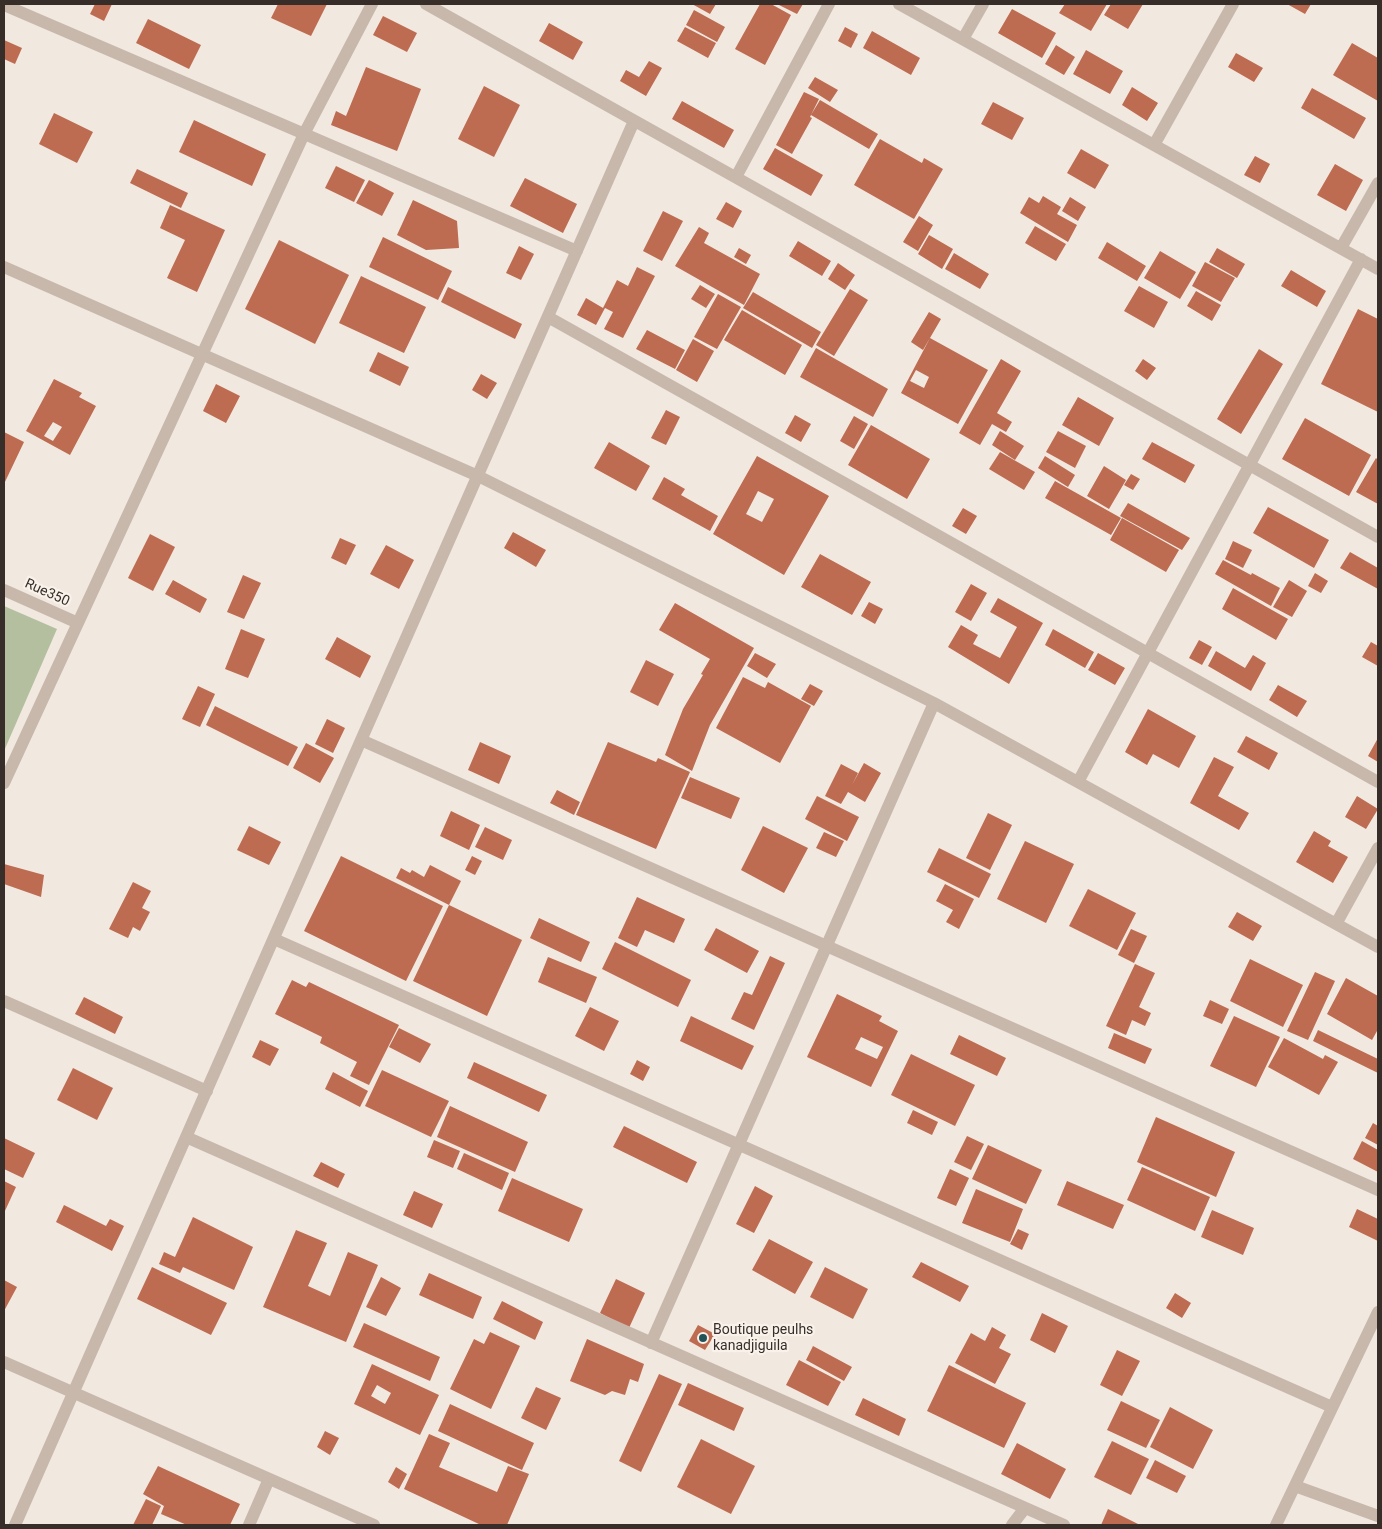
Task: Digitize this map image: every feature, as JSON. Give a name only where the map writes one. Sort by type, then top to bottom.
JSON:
[{"type":"street","points":[[4,783],[304,134],[372,4]]},
{"type":"street","points":[[426,4],[1378,537]]},
{"type":"street","points":[[736,177],[829,4]]},
{"type":"street","points":[[899,4],[1378,269]]},
{"type":"street","points":[[963,39],[983,4]]},
{"type":"street","points":[[1154,145],[1233,4]]},
{"type":"street","points":[[4,5],[577,252]]},
{"type":"street","points":[[15,1525],[634,122]]},
{"type":"street","points":[[1341,248],[1378,183]]},
{"type":"street","points":[[1078,782],[1361,259]]},
{"type":"street","points":[[4,266],[478,476],[934,703],[1378,947]]},
{"type":"street","points":[[548,317],[1378,782]]},
{"type":"street","name":"Rue350","points":[[4,590],[78,623]]},
{"type":"street","points":[[651,1343],[934,703]]},
{"type":"street","points":[[361,740],[1378,1190]]},
{"type":"street","points":[[1336,924],[1378,848]]},
{"type":"street","points":[[274,939],[1332,1407]]},
{"type":"street","points":[[4,1001],[207,1091]]},
{"type":"street","points":[[186,1137],[1064,1525]]},
{"type":"street","points":[[1276,1525],[1378,1312]]},
{"type":"street","points":[[4,1362],[374,1525]]},
{"type":"street","points":[[249,1525],[269,1479]]},
{"type":"street","points":[[1295,1486],[1378,1516]]},
{"type":"street","points":[[1012,1525],[1026,1508]]},
{"type":"green space","points":[[4,606],[57,629],[4,751]]},
{"type":"building","points":[[95,4],[112,4],[104,21],[90,14]]},
{"type":"building","points":[[278,4],[327,4],[311,36],[271,18]]},
{"type":"building","points":[[692,4],[716,4],[710,14]]},
{"type":"building","points":[[760,4],[771,4],[791,15],[765,65],[735,49]]},
{"type":"building","points":[[777,4],[803,4],[797,14]]},
{"type":"building","points":[[1065,4],[1107,4],[1091,31],[1059,13]]},
{"type":"building","points":[[1111,4],[1143,4],[1128,29],[1104,15]]},
{"type":"building","points":[[1287,4],[1311,4],[1305,14]]},
{"type":"building","points":[[1012,9],[1056,33],[1042,58],[998,33]]},
{"type":"building","points":[[694,10],[725,27],[717,42],[686,25]]},
{"type":"building","points":[[383,16],[417,33],[407,52],[373,35]]},
{"type":"building","points":[[148,19],[201,45],[189,69],[136,43]]},
{"type":"building","points":[[549,23],[583,42],[573,60],[539,41]]},
{"type":"building","points":[[685,27],[716,43],[708,58],[677,41]]},
{"type":"building","points":[[845,27],[858,34],[851,48],[838,41]]},
{"type":"building","points":[[872,31],[920,58],[911,75],[863,48]]},
{"type":"building","points":[[4,40],[22,48],[15,64],[4,59]]},
{"type":"building","points":[[1352,43],[1378,58],[1378,101],[1333,75]]},
{"type":"building","points":[[1056,45],[1075,57],[1064,75],[1045,64]]},
{"type":"building","points":[[1086,50],[1123,71],[1110,94],[1073,74]]},
{"type":"building","points":[[1236,53],[1263,68],[1254,82],[1228,67]]},
{"type":"building","points":[[649,61],[662,68],[646,96],[620,81],[626,70],[639,77]]},
{"type":"building","points":[[366,67],[421,89],[397,151],[331,125],[336,111],[346,116]]},
{"type":"building","points":[[815,77],[838,90],[830,102],[808,88]]},
{"type":"building","points":[[484,86],[520,105],[494,157],[458,139]]},
{"type":"building","points":[[1132,87],[1158,103],[1147,121],[1122,105]]},
{"type":"building","points":[[1312,88],[1366,118],[1354,139],[1301,108]]},
{"type":"building","points":[[804,92],[819,99],[810,117],[812,118],[792,154],[776,145]]},
{"type":"building","points":[[820,100],[878,134],[869,149],[811,115]]},
{"type":"building","points":[[682,101],[734,130],[724,148],[672,119]]},
{"type":"building","points":[[993,102],[1024,118],[1012,140],[981,124]]},
{"type":"building","points":[[54,113],[93,132],[77,163],[39,144]]},
{"type":"building","points":[[194,120],[266,154],[252,186],[179,152]]},
{"type":"building","points":[[880,139],[922,163],[924,158],[943,169],[914,219],[854,185]]},
{"type":"building","points":[[775,148],[823,175],[811,196],[763,169]]},
{"type":"building","points":[[1081,149],[1109,165],[1095,189],[1067,173]]},
{"type":"building","points":[[1255,156],[1270,164],[1260,183],[1244,175]]},
{"type":"building","points":[[1335,164],[1363,180],[1346,211],[1317,195]]},
{"type":"building","points":[[336,166],[365,180],[354,202],[325,188]]},
{"type":"building","points":[[137,169],[188,193],[181,208],[130,183]]},
{"type":"building","points":[[525,178],[577,204],[563,233],[510,206]]},
{"type":"building","points":[[369,180],[394,193],[382,216],[356,203]]},
{"type":"building","points":[[1043,196],[1061,207],[1057,214],[1077,225],[1068,242],[1020,213],[1029,197],[1039,203]]},
{"type":"building","points":[[1070,197],[1086,207],[1078,221],[1062,211]]},
{"type":"building","points":[[413,200],[457,221],[459,248],[426,250],[397,235]]},
{"type":"building","points":[[726,202],[742,211],[733,228],[716,219]]},
{"type":"building","points":[[170,205],[225,230],[197,292],[167,278],[185,240],[160,228]]},
{"type":"building","points":[[663,211],[683,221],[662,261],[643,251]]},
{"type":"building","points":[[919,216],[933,225],[918,251],[903,242]]},
{"type":"building","points":[[1035,226],[1066,244],[1056,261],[1025,243]]},
{"type":"building","points":[[699,227],[709,233],[704,243],[760,274],[744,305],[675,266]]},
{"type":"building","points":[[929,235],[953,249],[942,269],[918,254]]},
{"type":"building","points":[[383,237],[452,271],[438,300],[369,267]]},
{"type":"building","points":[[279,240],[349,275],[315,344],[245,309]]},
{"type":"building","points":[[798,241],[831,261],[822,276],[789,256]]},
{"type":"building","points":[[1107,242],[1146,266],[1137,281],[1098,258]]},
{"type":"building","points":[[519,246],[534,254],[521,280],[506,273]]},
{"type":"building","points":[[739,248],[751,255],[746,264],[734,257]]},
{"type":"building","points":[[1217,248],[1245,264],[1237,278],[1209,262]]},
{"type":"building","points":[[1160,251],[1196,272],[1180,299],[1144,278]]},
{"type":"building","points":[[954,253],[989,274],[980,289],[945,269]]},
{"type":"building","points":[[1205,262],[1235,278],[1221,302],[1192,286]]},
{"type":"building","points":[[838,263],[855,275],[845,290],[828,279]]},
{"type":"building","points":[[637,267],[655,276],[623,338],[604,329],[613,312],[605,308],[596,325],[577,315],[586,298],[603,308],[617,280],[628,286]]},
{"type":"building","points":[[1291,270],[1326,291],[1317,307],[1281,286]]},
{"type":"building","points":[[361,276],[426,307],[404,353],[339,323]]},
{"type":"building","points":[[700,285],[715,294],[706,308],[691,299]]},
{"type":"building","points":[[1139,286],[1168,302],[1154,328],[1124,311]]},
{"type":"building","points":[[448,287],[522,324],[515,339],[441,302]]},
{"type":"building","points":[[850,289],[868,300],[834,356],[816,345]]},
{"type":"building","points":[[1196,291],[1221,305],[1212,321],[1187,306]]},
{"type":"building","points":[[753,292],[821,332],[812,348],[743,308]]},
{"type":"building","points":[[718,294],[741,307],[717,349],[694,337]]},
{"type":"building","points":[[1358,309],[1378,319],[1378,412],[1321,384]]},
{"type":"building","points":[[742,310],[802,345],[785,375],[724,340]]},
{"type":"building","points":[[929,312],[941,319],[923,350],[911,342]]},
{"type":"building","points":[[647,330],[685,350],[675,369],[636,349]]},
{"type":"building","points":[[930,338],[988,370],[958,424],[901,393]],"holes":[[[916,370],[929,377],[924,388],[910,381]]]},
{"type":"building","points":[[693,339],[714,351],[697,382],[676,370]]},
{"type":"building","points":[[816,348],[888,389],[873,417],[800,377]]},
{"type":"building","points":[[1259,349],[1283,364],[1241,434],[1217,419]]},
{"type":"building","points":[[378,352],[409,367],[400,386],[369,371]]},
{"type":"building","points":[[1001,359],[1021,371],[997,413],[1012,422],[1006,432],[992,424],[980,445],[959,433]]},
{"type":"building","points":[[1143,359],[1156,368],[1147,380],[1135,371]]},
{"type":"building","points":[[481,374],[497,383],[487,399],[472,390]]},
{"type":"building","points":[[54,379],[82,393],[79,397],[96,406],[70,455],[26,431]],"holes":[[[53,422],[62,427],[53,441],[44,436]]]},
{"type":"building","points":[[216,384],[240,396],[226,423],[203,411]]},
{"type":"building","points":[[1078,397],[1114,418],[1099,446],[1062,425]]},
{"type":"building","points":[[666,410],[680,417],[666,445],[651,438]]},
{"type":"building","points":[[795,415],[811,424],[801,442],[785,433]]},
{"type":"building","points":[[854,416],[868,424],[854,449],[840,441]]},
{"type":"building","points":[[1305,418],[1371,455],[1349,496],[1282,459]]},
{"type":"building","points":[[871,425],[930,459],[907,499],[848,465]]},
{"type":"building","points":[[1000,431],[1024,446],[1015,460],[992,445]]},
{"type":"building","points":[[1058,431],[1086,446],[1075,468],[1046,452]]},
{"type":"building","points":[[4,432],[24,442],[4,484]]},
{"type":"building","points":[[609,442],[650,466],[636,491],[594,468]]},
{"type":"building","points":[[1152,442],[1195,465],[1185,483],[1142,459]]},
{"type":"building","points":[[1000,452],[1035,472],[1024,490],[989,469]]},
{"type":"building","points":[[757,456],[829,496],[784,575],[713,534]],"holes":[[[758,491],[774,499],[762,522],[746,514]]]},
{"type":"building","points":[[1045,456],[1075,475],[1068,487],[1038,468]]},
{"type":"building","points":[[1376,458],[1378,460],[1378,504],[1356,492]]},
{"type":"building","points":[[1104,466],[1126,480],[1109,509],[1087,496]]},
{"type":"building","points":[[1131,474],[1140,479],[1133,490],[1124,485]]},
{"type":"building","points":[[664,477],[685,489],[681,495],[718,516],[710,531],[652,499]]},
{"type":"building","points":[[1055,481],[1121,518],[1111,535],[1045,498]]},
{"type":"building","points":[[1128,503],[1190,538],[1182,550],[1120,516]]},
{"type":"building","points":[[1268,507],[1329,540],[1314,568],[1253,533]]},
{"type":"building","points":[[963,508],[977,516],[966,534],[952,526]]},
{"type":"building","points":[[1122,518],[1179,550],[1166,572],[1110,540]]},
{"type":"building","points":[[513,532],[546,550],[536,567],[504,548]]},
{"type":"building","points":[[150,534],[175,547],[153,591],[128,578]]},
{"type":"building","points":[[340,538],[356,545],[346,565],[331,558]]},
{"type":"building","points":[[1233,541],[1252,550],[1243,568],[1225,559]]},
{"type":"building","points":[[386,545],[414,560],[399,589],[370,574]]},
{"type":"building","points":[[1350,552],[1378,568],[1378,589],[1340,568]]},
{"type":"building","points":[[820,554],[871,582],[852,615],[801,587]]},
{"type":"building","points":[[1223,560],[1280,588],[1271,606],[1215,574]]},
{"type":"building","points":[[1315,573],[1328,581],[1321,593],[1308,586]]},
{"type":"building","points":[[243,575],[261,583],[244,619],[227,612]]},
{"type":"building","points":[[173,580],[207,599],[200,613],[165,594]]},
{"type":"building","points":[[1289,580],[1307,591],[1292,617],[1273,607]]},
{"type":"building","points":[[971,584],[987,593],[971,621],[955,612]]},
{"type":"building","points":[[1233,588],[1288,619],[1276,640],[1222,609]]},
{"type":"building","points":[[998,598],[1043,623],[1009,684],[948,647],[961,625],[978,635],[973,644],[1000,658],[1017,627],[990,612]]},
{"type":"building","points":[[869,602],[883,609],[875,624],[861,616]]},
{"type":"building","points":[[675,603],[754,648],[710,725],[692,771],[665,755],[683,709],[710,659],[659,630]]},
{"type":"building","points":[[241,629],[265,639],[248,678],[225,669]]},
{"type":"building","points":[[1053,629],[1094,652],[1085,668],[1045,645]]},
{"type":"building","points":[[337,637],[371,656],[360,678],[325,659]]},
{"type":"building","points":[[1199,640],[1212,647],[1202,665],[1189,658]]},
{"type":"building","points":[[1371,642],[1378,646],[1378,666],[1362,657]]},
{"type":"building","points":[[1216,651],[1245,668],[1253,655],[1266,663],[1251,691],[1208,666]]},
{"type":"building","points":[[755,653],[776,664],[767,678],[747,666]]},
{"type":"building","points":[[1098,653],[1125,668],[1115,685],[1088,670]]},
{"type":"building","points":[[646,660],[674,674],[658,706],[630,692]]},
{"type":"building","points":[[743,677],[765,688],[768,682],[811,706],[780,763],[716,728]]},
{"type":"building","points":[[810,684],[823,691],[814,706],[801,699]]},
{"type":"building","points":[[1278,685],[1307,701],[1297,717],[1269,700]]},
{"type":"building","points":[[198,686],[215,694],[200,727],[182,719]]},
{"type":"building","points":[[215,706],[298,747],[288,766],[206,725]]},
{"type":"building","points":[[1148,709],[1196,736],[1179,768],[1153,754],[1147,765],[1125,752]]},
{"type":"building","points":[[327,719],[345,728],[333,753],[315,744]]},
{"type":"building","points":[[1246,736],[1278,753],[1269,770],[1237,752]]},
{"type":"building","points":[[1378,738],[1378,762],[1368,756]]},
{"type":"building","points":[[480,742],[511,756],[499,784],[468,770]]},
{"type":"building","points":[[608,742],[656,762],[658,758],[690,772],[656,849],[576,815]]},
{"type":"building","points":[[306,743],[334,758],[320,783],[293,768]]},
{"type":"building","points":[[1214,757],[1234,767],[1218,796],[1249,813],[1239,830],[1190,803]]},
{"type":"building","points":[[864,763],[881,773],[865,802],[848,792],[841,804],[825,796],[841,764],[858,773],[852,785]]},
{"type":"building","points":[[690,777],[740,798],[731,819],[681,798]]},
{"type":"building","points":[[557,790],[580,802],[574,815],[550,803]]},
{"type":"building","points":[[817,796],[859,817],[847,841],[805,819]]},
{"type":"building","points":[[1357,796],[1378,809],[1366,829],[1345,817]]},
{"type":"building","points":[[451,811],[480,825],[469,850],[440,836]]},
{"type":"building","points":[[988,813],[1012,825],[990,870],[966,858]]},
{"type":"building","points":[[249,826],[281,842],[269,865],[237,850]]},
{"type":"building","points":[[763,826],[808,848],[784,893],[741,870]]},
{"type":"building","points":[[485,827],[512,840],[503,860],[475,847]]},
{"type":"building","points":[[1314,831],[1331,841],[1328,846],[1348,857],[1333,883],[1296,862]]},
{"type":"building","points":[[824,832],[844,841],[836,857],[816,848]]},
{"type":"building","points":[[1025,841],[1074,864],[1046,923],[997,899]]},
{"type":"building","points":[[939,848],[991,874],[979,898],[927,872]]},
{"type":"building","points":[[341,856],[443,906],[406,981],[304,931]]},
{"type":"building","points":[[472,856],[482,861],[475,875],[465,870]]},
{"type":"building","points":[[4,864],[44,875],[41,897],[4,884]]},
{"type":"building","points":[[430,865],[461,881],[449,905],[396,878],[401,868],[410,873],[412,870],[424,877]]},
{"type":"building","points":[[133,882],[151,891],[142,908],[150,912],[140,931],[133,927],[128,938],[109,929]]},
{"type":"building","points":[[945,884],[974,899],[959,929],[946,922],[953,910],[936,901]]},
{"type":"building","points":[[1088,889],[1136,913],[1117,950],[1069,926]]},
{"type":"building","points":[[637,897],[685,919],[674,943],[645,930],[637,947],[618,938]]},
{"type":"building","points":[[449,905],[522,940],[487,1016],[413,981]]},
{"type":"building","points":[[1237,912],[1262,926],[1253,941],[1228,927]]},
{"type":"building","points":[[539,918],[590,942],[581,962],[530,938]]},
{"type":"building","points":[[716,928],[759,951],[747,973],[704,950]]},
{"type":"building","points":[[1131,929],[1147,936],[1134,963],[1118,955]]},
{"type":"building","points":[[615,942],[691,980],[678,1007],[602,969]]},
{"type":"building","points":[[770,956],[785,963],[754,1030],[731,1019],[744,992],[752,995]]},
{"type":"building","points":[[548,957],[597,977],[586,1003],[538,982]]},
{"type":"building","points":[[1250,959],[1303,985],[1283,1027],[1230,1001]]},
{"type":"building","points":[[1135,964],[1155,973],[1139,1007],[1151,1013],[1145,1026],[1132,1020],[1126,1035],[1106,1026]]},
{"type":"building","points":[[1315,972],[1335,981],[1308,1040],[1287,1031]]},
{"type":"building","points":[[1346,978],[1378,996],[1378,1032],[1372,1040],[1327,1014]]},
{"type":"building","points":[[292,980],[306,987],[309,982],[399,1025],[369,1085],[350,1076],[357,1062],[320,1043],[322,1037],[275,1014]]},
{"type":"building","points":[[837,994],[882,1016],[879,1021],[898,1031],[871,1087],[807,1057]],"holes":[[[861,1037],[883,1047],[877,1059],[855,1049]]]},
{"type":"building","points":[[84,997],[123,1017],[115,1034],[75,1014]]},
{"type":"building","points":[[1210,1000],[1229,1009],[1222,1024],[1203,1016]]},
{"type":"building","points":[[590,1007],[619,1021],[604,1051],[575,1036]]},
{"type":"building","points":[[691,1016],[754,1046],[742,1070],[680,1041]]},
{"type":"building","points":[[1234,1016],[1280,1037],[1256,1087],[1210,1066]]},
{"type":"building","points":[[399,1028],[431,1044],[420,1063],[389,1047]]},
{"type":"building","points":[[1318,1030],[1378,1059],[1378,1073],[1313,1041]]},
{"type":"building","points":[[1114,1033],[1152,1049],[1145,1064],[1108,1048]]},
{"type":"building","points":[[959,1035],[1006,1058],[997,1076],[950,1054]]},
{"type":"building","points":[[1284,1038],[1323,1059],[1325,1055],[1338,1062],[1319,1095],[1268,1067]]},
{"type":"building","points":[[260,1040],[279,1049],[270,1066],[252,1057]]},
{"type":"building","points":[[911,1054],[975,1085],[955,1126],[891,1095]]},
{"type":"building","points":[[637,1060],[650,1067],[643,1081],[630,1074]]},
{"type":"building","points":[[474,1062],[547,1095],[539,1112],[467,1078]]},
{"type":"building","points":[[73,1068],[113,1088],[97,1120],[57,1100]]},
{"type":"building","points":[[382,1070],[449,1101],[431,1137],[365,1106]]},
{"type":"building","points":[[333,1072],[368,1091],[360,1107],[325,1089]]},
{"type":"building","points":[[450,1106],[528,1142],[515,1172],[437,1137]]},
{"type":"building","points":[[913,1110],[938,1122],[932,1135],[907,1123]]},
{"type":"building","points":[[1156,1117],[1235,1152],[1216,1197],[1137,1162]]},
{"type":"building","points":[[1373,1123],[1378,1126],[1378,1145],[1365,1138]]},
{"type":"building","points":[[624,1126],[697,1162],[687,1183],[613,1147]]},
{"type":"building","points":[[967,1136],[984,1144],[971,1170],[954,1162]]},
{"type":"building","points":[[4,1138],[35,1153],[23,1178],[4,1169]]},
{"type":"building","points":[[434,1140],[460,1151],[453,1168],[427,1157]]},
{"type":"building","points":[[1362,1141],[1378,1150],[1378,1172],[1353,1159]]},
{"type":"building","points":[[988,1145],[1042,1170],[1026,1204],[972,1179]]},
{"type":"building","points":[[464,1153],[509,1173],[502,1190],[457,1169]]},
{"type":"building","points":[[321,1162],[345,1174],[338,1188],[313,1176]]},
{"type":"building","points":[[1142,1167],[1210,1197],[1195,1231],[1127,1200]]},
{"type":"building","points":[[950,1169],[969,1178],[956,1206],[937,1198]]},
{"type":"building","points":[[512,1178],[583,1209],[569,1242],[498,1211]]},
{"type":"building","points":[[4,1181],[16,1187],[4,1213]]},
{"type":"building","points":[[1067,1181],[1124,1205],[1113,1229],[1057,1205]]},
{"type":"building","points":[[755,1186],[773,1196],[754,1233],[736,1224]]},
{"type":"building","points":[[976,1189],[1023,1209],[1010,1242],[962,1223]]},
{"type":"building","points":[[414,1191],[443,1204],[432,1228],[403,1215]]},
{"type":"building","points":[[64,1205],[106,1226],[110,1219],[124,1226],[112,1251],[56,1222]]},
{"type":"building","points":[[1357,1209],[1378,1219],[1378,1241],[1349,1227]]},
{"type":"building","points":[[1212,1210],[1254,1228],[1243,1255],[1201,1237]]},
{"type":"building","points":[[193,1217],[253,1247],[234,1290],[183,1267],[180,1273],[159,1264],[164,1252],[175,1257]]},
{"type":"building","points":[[1018,1229],[1029,1234],[1022,1250],[1010,1244]]},
{"type":"building","points":[[296,1230],[327,1243],[308,1286],[330,1296],[348,1252],[378,1265],[346,1342],[263,1307]]},
{"type":"building","points":[[769,1239],[813,1262],[795,1294],[752,1270]]},
{"type":"building","points":[[921,1262],[969,1286],[960,1302],[912,1277]]},
{"type":"building","points":[[152,1267],[227,1303],[211,1335],[137,1299]]},
{"type":"building","points":[[825,1267],[868,1289],[853,1319],[810,1297]]},
{"type":"building","points":[[429,1273],[482,1297],[473,1319],[419,1295]]},
{"type":"building","points":[[381,1277],[401,1288],[386,1316],[366,1307]]},
{"type":"building","points":[[616,1279],[645,1293],[629,1328],[600,1313]]},
{"type":"building","points":[[4,1280],[17,1287],[4,1311]]},
{"type":"building","points":[[1175,1293],[1191,1303],[1182,1318],[1166,1308]]},
{"type":"building","points":[[502,1301],[543,1322],[535,1340],[493,1319]]},
{"type":"building","points":[[1042,1313],[1068,1326],[1055,1353],[1030,1340]]},
{"type":"building","points":[[364,1323],[440,1357],[430,1381],[353,1347]]},
{"type":"building","points":[[698,1325],[715,1334],[705,1350],[689,1341]]},
{"type":"building","points":[[992,1327],[1006,1335],[999,1348],[1011,1354],[995,1384],[955,1363],[971,1333],[985,1341]]},
{"type":"building","points":[[490,1332],[520,1346],[491,1409],[450,1389],[474,1339],[484,1344]]},
{"type":"building","points":[[587,1339],[644,1364],[638,1382],[630,1379],[625,1395],[612,1391],[605,1395],[570,1381]]},
{"type":"building","points":[[813,1346],[852,1367],[844,1381],[806,1360]]},
{"type":"building","points":[[1117,1350],[1140,1361],[1122,1396],[1100,1385]]},
{"type":"building","points":[[799,1360],[841,1382],[828,1406],[786,1385]]},
{"type":"building","points":[[372,1364],[439,1395],[420,1435],[354,1404]],"holes":[[[377,1385],[391,1393],[385,1404],[371,1396]]]},
{"type":"building","points":[[949,1365],[1026,1403],[1004,1448],[927,1411]]},
{"type":"building","points":[[659,1374],[682,1384],[641,1472],[619,1461]]},
{"type":"building","points":[[688,1383],[744,1408],[734,1431],[678,1405]]},
{"type":"building","points":[[536,1387],[561,1398],[546,1430],[521,1418]]},
{"type":"building","points":[[863,1398],[906,1419],[899,1436],[855,1415]]},
{"type":"building","points":[[1121,1401],[1160,1420],[1146,1448],[1107,1430]]},
{"type":"building","points":[[450,1404],[534,1443],[522,1470],[438,1431]]},
{"type":"building","points":[[1170,1407],[1213,1430],[1193,1469],[1150,1447]]},
{"type":"building","points":[[325,1431],[339,1438],[330,1455],[317,1447]]},
{"type":"building","points":[[429,1434],[450,1443],[439,1467],[497,1492],[508,1466],[529,1474],[507,1525],[481,1525],[404,1489]]},
{"type":"building","points":[[701,1439],[755,1466],[731,1514],[677,1487]]},
{"type":"building","points":[[1112,1441],[1149,1459],[1131,1495],[1094,1477]]},
{"type":"building","points":[[1017,1443],[1066,1469],[1050,1499],[1001,1474]]},
{"type":"building","points":[[1155,1460],[1186,1476],[1177,1493],[1146,1478]]},
{"type":"building","points":[[158,1466],[240,1504],[230,1525],[187,1525],[161,1514],[164,1506],[143,1494]]},
{"type":"building","points":[[396,1467],[407,1474],[399,1489],[388,1482]]},
{"type":"building","points":[[146,1499],[161,1506],[152,1525],[133,1525]]},
{"type":"building","points":[[1108,1509],[1140,1525],[1101,1525]]},
{"type":"place","name":"Boutique peulhs kanadjiguila","points":[[703,1338]]}]
